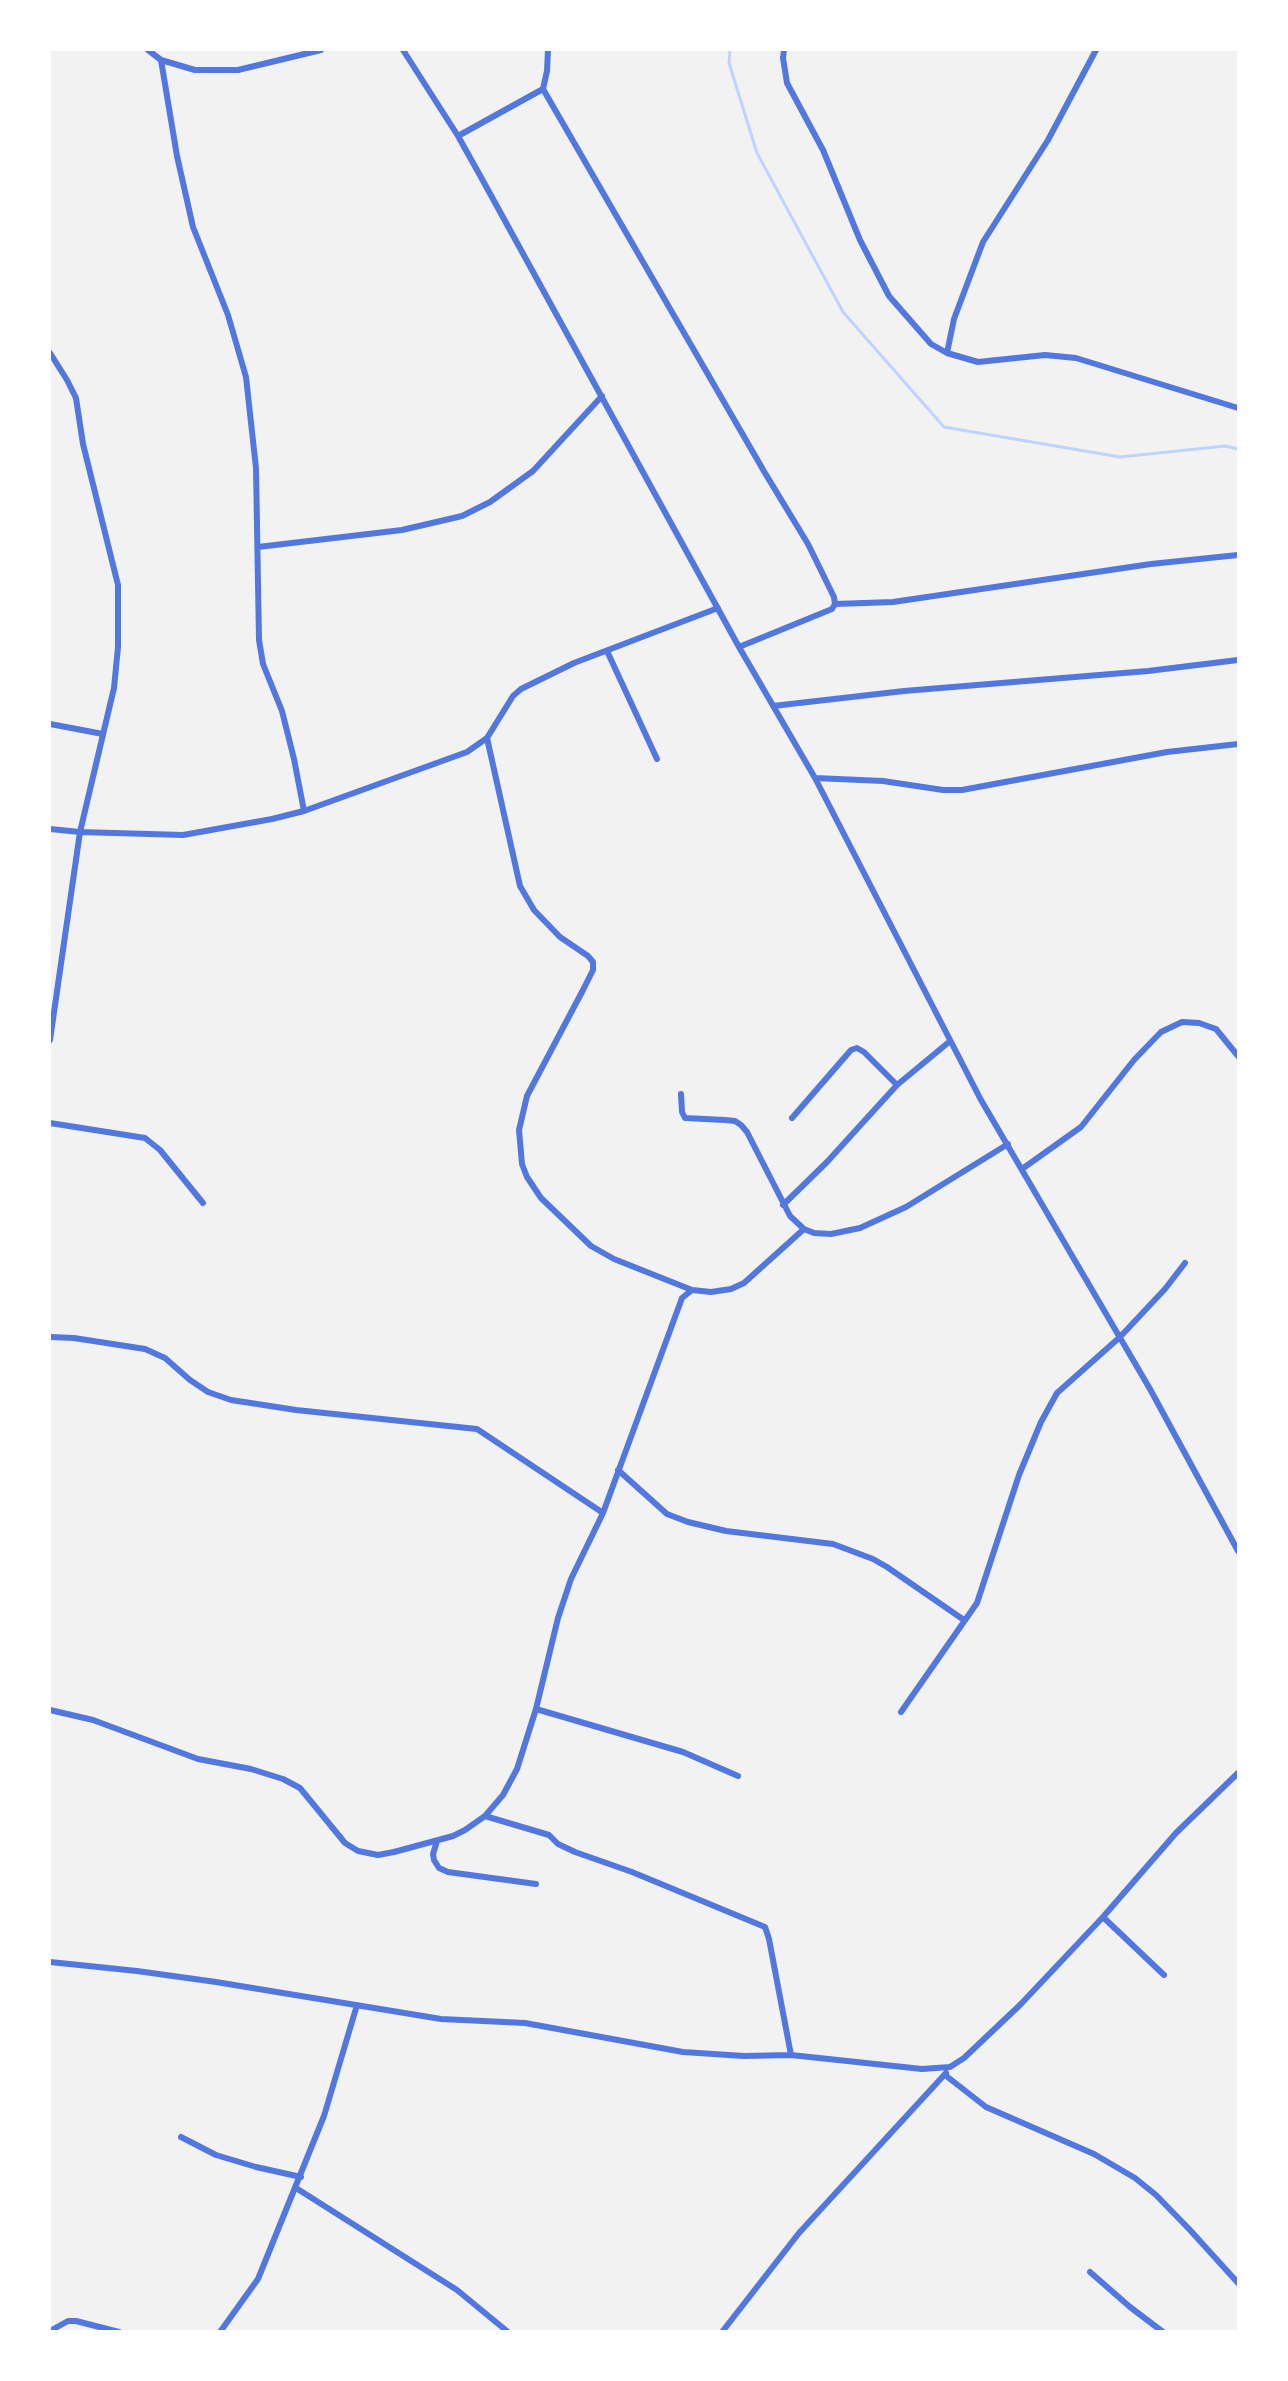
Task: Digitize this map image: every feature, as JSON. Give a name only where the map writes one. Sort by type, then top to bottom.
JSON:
[{"type":"street","points":[[148,50],[161,60],[195,70],[238,70],[321,50]]},
{"type":"street","points":[[403,50],[458,136],[739,647],[814,778],[949,1042],[1120,1337],[1239,1551]]},
{"type":"street","points":[[548,50],[543,89],[808,544],[829,584],[835,604],[832,609],[739,647]]},
{"type":"street","points":[[784,50],[787,83],[823,150],[846,210],[889,296],[931,344],[947,353],[978,362],[1045,355],[1076,358],[1239,408]]},
{"type":"street","points":[[947,353],[954,319],[983,243],[1048,140],[1096,50]]},
{"type":"street","points":[[161,60],[177,156],[193,227],[228,315],[246,377],[256,468],[259,640],[263,663],[282,711],[304,811]]},
{"type":"street","points":[[458,136],[543,89]]},
{"type":"street","points":[[50,353],[76,399],[83,444],[118,585],[118,647],[114,688],[80,832],[50,1040]]},
{"type":"street","points":[[258,548],[402,530],[437,524],[462,516],[533,471],[602,396]]},
{"type":"street","points":[[835,604],[893,603],[1151,564],[1239,555]]},
{"type":"street","points":[[50,829],[183,835],[304,811],[467,752],[488,738],[513,696],[521,689],[574,663],[718,608]]},
{"type":"street","points":[[607,651],[657,759]]},
{"type":"street","points":[[773,706],[904,691],[1148,671],[1239,660]]},
{"type":"street","points":[[50,724],[103,734]]},
{"type":"street","points":[[488,738],[520,886],[534,910],[560,937],[593,962],[583,990],[527,1096],[519,1130],[522,1164],[527,1177],[542,1198],[591,1246],[614,1259],[692,1290],[731,1289],[744,1283],[804,1229]]},
{"type":"street","points":[[814,778],[883,781],[944,790],[962,790],[1167,752],[1239,744]]},
{"type":"street","points":[[1022,1169],[1082,1127],[1134,1060],[1161,1032],[1182,1022],[1199,1023],[1216,1029],[1239,1056]]},
{"type":"street","points":[[783,1205],[827,1162],[897,1085],[949,1042]]},
{"type":"street","points":[[792,1118],[851,1050],[857,1048],[864,1052],[897,1085]]},
{"type":"street","points":[[681,1094],[682,1112],[686,1118],[735,1121],[741,1125],[747,1132],[790,1216],[804,1229],[831,1234],[860,1228],[906,1207],[1008,1144]]},
{"type":"street","points":[[50,1123],[145,1137],[160,1150],[203,1203]]},
{"type":"street","points":[[901,1712],[977,1603],[1019,1475],[1041,1422],[1057,1393],[1120,1337],[1166,1289],[1185,1263]]},
{"type":"street","points":[[50,1710],[93,1720],[198,1759],[251,1769],[283,1779],[300,1788],[345,1843],[358,1851],[378,1855],[437,1841],[465,1830],[485,1816],[503,1795],[517,1769],[536,1709],[558,1618],[571,1579],[603,1513],[677,1309],[686,1294],[692,1290]]},
{"type":"street","points":[[50,1337],[74,1338],[145,1349],[165,1358],[208,1392],[231,1400],[296,1410],[477,1430],[603,1513]]},
{"type":"street","points":[[618,1470],[667,1514],[688,1522],[726,1531],[820,1542],[853,1551],[887,1567],[964,1620]]},
{"type":"street","points":[[536,1709],[683,1752],[738,1776]]},
{"type":"street","points":[[722,2331],[799,2233],[950,2067],[963,2058],[1020,2005],[1103,1917],[1176,1833],[1239,1773]]},
{"type":"street","points":[[485,1816],[549,1835],[558,1844],[575,1852],[632,1872],[765,1927],[791,2055]]},
{"type":"street","points":[[437,1841],[433,1854],[434,1860],[439,1868],[448,1872],[536,1884]]},
{"type":"street","points":[[1103,1917],[1164,1974]]},
{"type":"street","points":[[50,1962],[137,1971],[441,2019],[525,2023],[683,2052],[744,2056],[791,2055],[922,2069],[950,2067]]},
{"type":"street","points":[[220,2331],[258,2279],[301,2177],[324,2116],[357,2005]]},
{"type":"street","points":[[945,2074],[986,2107],[1094,2154],[1135,2178],[1176,2216],[1239,2283]]},
{"type":"street","points":[[181,2137],[216,2155],[256,2168],[301,2177]]},
{"type":"street","points":[[296,2188],[457,2290],[508,2331]]},
{"type":"street","points":[[1090,2272],[1130,2307],[1163,2331]]},
{"type":"street","points":[[50,2331],[68,2321],[76,2321],[119,2331]]},
{"type":"waterway","points":[[730,50],[729,63],[757,153],[843,312],[944,427],[1120,457],[1225,446],[1238,449]]}]
